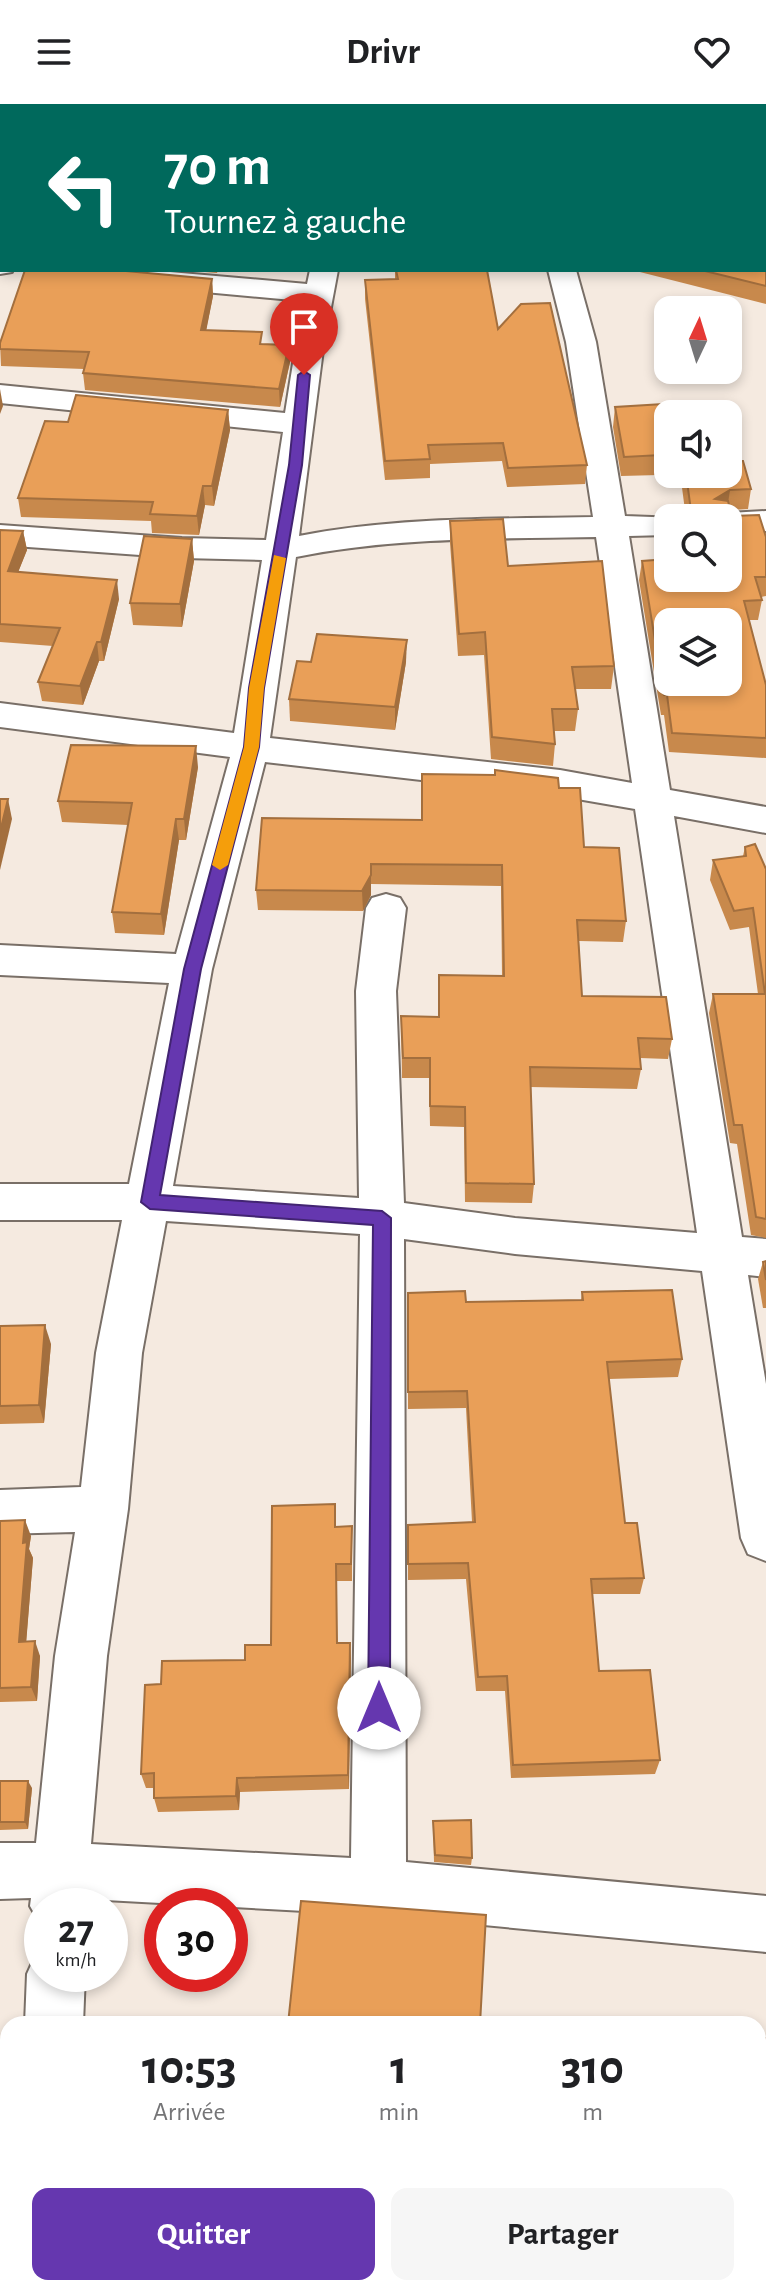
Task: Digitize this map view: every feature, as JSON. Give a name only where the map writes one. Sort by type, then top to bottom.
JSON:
[{"type":"street","points":[[59,1888],[81,1656],[103,1509],[119,1353],[192,969],[251,747],[257,688],[295,465],[298,424],[321,282],[98,272]]},
{"type":"street","points":[[563,272],[581,342],[651,797],[746,1256],[766,1538]]},
{"type":"street","points":[[0,394],[298,424]]},
{"type":"street","points":[[742,522],[766,521]]},
{"type":"street","points":[[0,535],[182,548],[280,550],[351,536],[418,531],[654,526]]},
{"type":"street","points":[[0,715],[423,770],[560,783],[766,820]]},
{"type":"street","points":[[378,1887],[382,1218],[376,991],[386,908]]},
{"type":"street","points":[[0,960],[192,969]]},
{"type":"street","points":[[0,1202],[150,1202],[382,1218],[515,1236],[746,1256]]},
{"type":"street","points":[[0,1512],[103,1509]]},
{"type":"street","points":[[0,1871],[59,1888],[378,1887],[766,1924]]},
{"type":"street","points":[[54,2016],[55,1992]]},
{"type":"building","points":[[24,272],[137,272],[212,279],[201,330],[262,332],[260,344],[289,345],[279,389],[83,373],[89,352],[0,349]]},
{"type":"building","points":[[396,272],[487,272],[498,329],[521,304],[550,303],[587,465],[508,468],[503,443],[428,445],[430,459],[385,461],[365,280],[398,279]]},
{"type":"building","points":[[709,272],[766,272],[766,286]]},
{"type":"building","points":[[76,395],[228,410],[212,486],[203,486],[197,516],[150,514],[153,502],[18,498],[45,421],[68,422]]},
{"type":"building","points":[[654,405],[654,455],[624,457],[615,407]]},
{"type":"building","points":[[743,461],[751,489],[730,490],[715,499],[728,501],[729,504],[690,504],[688,488],[742,488]]},
{"type":"building","points":[[759,515],[766,537],[766,577],[755,577],[762,600],[744,601],[766,685],[766,738],[672,733],[667,696],[742,696],[742,608],[654,608],[654,634],[642,561],[654,560],[654,592],[742,592],[742,516]]},
{"type":"building","points":[[503,519],[508,566],[602,561],[614,666],[572,667],[578,709],[552,709],[555,744],[492,737],[485,632],[459,634],[450,521]]},
{"type":"building","points":[[0,530],[23,531],[8,571],[117,580],[101,642],[97,642],[80,686],[38,682],[60,628],[0,624]]},
{"type":"building","points":[[144,536],[192,539],[180,604],[130,603]]},
{"type":"building","points":[[317,634],[407,640],[395,707],[289,699],[297,661],[311,662]]},
{"type":"building","points":[[71,745],[196,746],[184,819],[176,819],[161,914],[112,912],[132,803],[58,801]]},
{"type":"building","points":[[495,770],[558,778],[559,788],[580,788],[584,847],[619,848],[626,921],[577,920],[582,996],[666,997],[672,1039],[638,1038],[641,1069],[530,1067],[534,1184],[466,1183],[465,1107],[430,1106],[430,1058],[403,1058],[401,1016],[439,1017],[439,975],[504,976],[502,865],[371,864],[371,875],[362,891],[256,890],[262,818],[422,820],[422,774],[495,775]]},
{"type":"building","points":[[0,799],[8,799],[0,832]]},
{"type":"building","points":[[755,844],[766,869],[766,1219],[756,1217],[742,1125],[734,1125],[713,994],[765,994],[753,908],[734,911],[713,860],[746,856],[745,847]]},
{"type":"building","points":[[672,1290],[682,1359],[607,1362],[625,1523],[637,1523],[644,1578],[591,1579],[599,1671],[650,1670],[660,1760],[513,1765],[507,1676],[478,1677],[468,1563],[408,1564],[408,1525],[475,1522],[467,1391],[408,1392],[408,1293],[465,1291],[466,1302],[583,1300],[582,1292]]},
{"type":"building","points":[[45,1325],[39,1405],[0,1406],[0,1326]]},
{"type":"building","points":[[335,1504],[335,1527],[352,1526],[351,1564],[336,1564],[337,1643],[350,1643],[348,1775],[237,1778],[236,1796],[154,1798],[154,1773],[141,1774],[145,1685],[161,1684],[162,1661],[245,1660],[245,1645],[271,1645],[272,1506]]},
{"type":"building","points":[[25,1520],[23,1543],[27,1542],[19,1642],[35,1641],[31,1687],[0,1688],[0,1521]]},
{"type":"building","points":[[0,1781],[28,1781],[25,1822],[0,1822]]},
{"type":"building","points":[[471,1820],[472,1858],[435,1855],[433,1821]]},
{"type":"building","points":[[301,1901],[486,1915],[480,2016],[289,2016]]},
{"type":"slow traffic","points":[[220,865],[251,747],[257,688],[279,558]]},
{"type":"route","points":[[304,375],[295,465],[257,688],[251,747],[192,969],[150,1202],[382,1218],[379,1708]]}]
